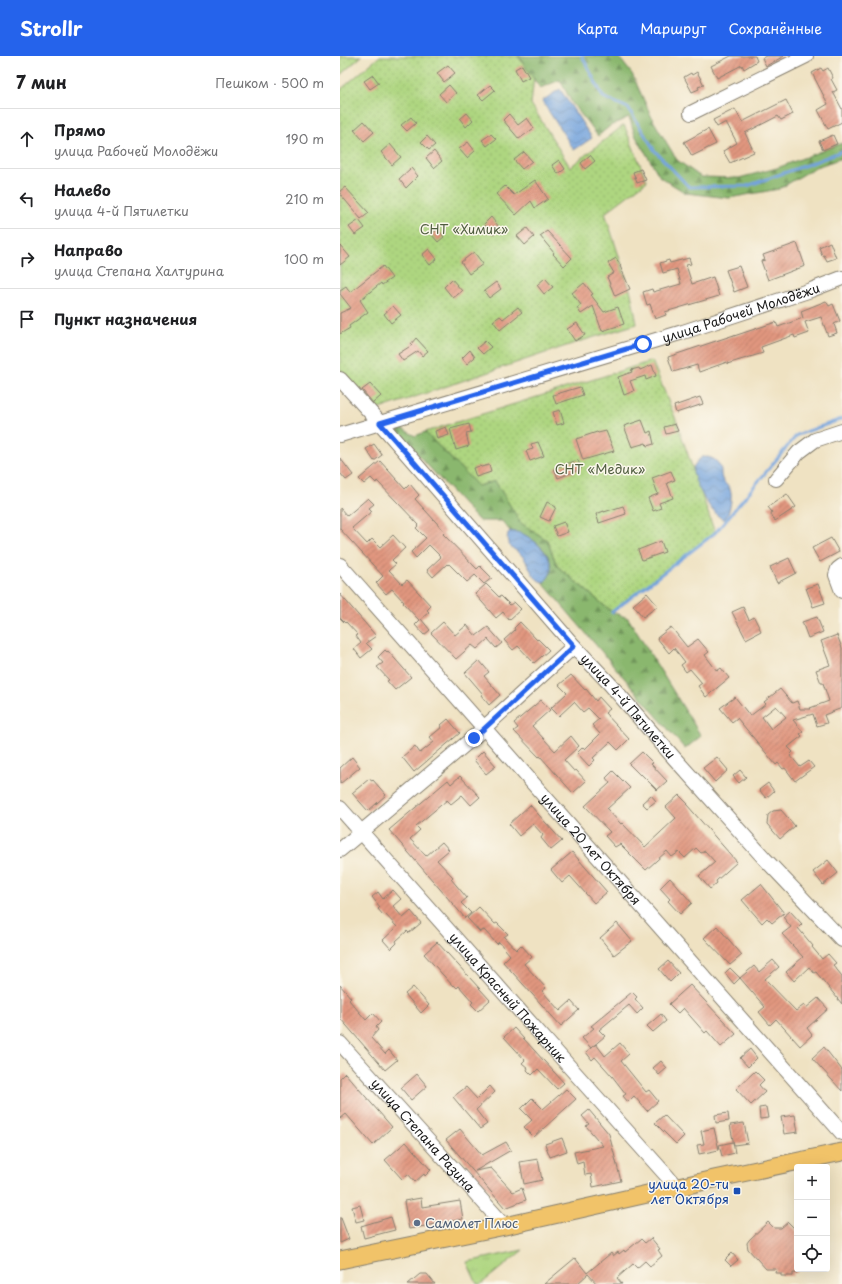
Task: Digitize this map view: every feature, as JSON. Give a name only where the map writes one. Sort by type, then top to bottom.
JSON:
[{"type":"main road","points":[[340,1260],[505,1226],[676,1187],[842,1152]]},
{"type":"street","points":[[691,113],[806,56]]},
{"type":"street","name":"улица Рабочей Молодёжи","points":[[340,435],[683,332],[811,290],[842,278]]},
{"type":"street","name":"улица 4-й Пятилетки","points":[[340,378],[574,646],[609,683],[759,853],[842,940]]},
{"type":"street","points":[[776,479],[799,452],[815,440],[842,431]]},
{"type":"street","name":"улица 20 лет Октября","points":[[340,565],[842,1133]]},
{"type":"street","points":[[842,566],[838,568],[836,575],[842,591]]},
{"type":"street","points":[[340,850],[485,728],[574,646]]},
{"type":"street","name":"улица Красный Пожарник","points":[[340,808],[676,1187]]},
{"type":"street","name":"улица Степана Разина","points":[[340,1044],[505,1226]]},
{"type":"green space","points":[[340,56],[362,56],[340,75]]},
{"type":"green space","name":"СНТ «Химик»","points":[[380,56],[525,56],[534,76],[531,104],[570,167],[624,125],[647,181],[605,213],[631,293],[637,324],[575,343],[376,410],[340,370],[340,90]]},
{"type":"green space","points":[[518,56],[618,56],[632,74],[653,120],[677,160],[701,177],[739,178],[777,168],[842,143],[842,158],[816,167],[779,189],[729,198],[686,193],[660,177],[635,135],[629,117],[610,126],[598,136],[572,103],[560,80],[540,88]]},
{"type":"green space","name":"СНТ «Медик»","points":[[652,361],[676,420],[715,533],[612,612],[557,566],[547,540],[521,524],[495,481],[478,486],[425,432]]},
{"type":"green space","points":[[398,426],[415,436],[425,432],[478,486],[495,481],[521,523],[547,540],[557,566],[612,612],[628,618],[701,736],[685,749],[542,582],[544,582],[549,573],[550,565],[548,556],[543,549],[536,542],[527,537],[510,531],[502,521],[479,521],[394,429]]},
{"type":"green space","points":[[523,1250],[481,1284],[477,1284],[467,1262]]},
{"type":"water","points":[[560,89],[592,138],[574,150],[542,101]]},
{"type":"water","points":[[702,457],[708,457],[716,461],[721,470],[722,479],[730,489],[730,505],[728,513],[724,519],[719,517],[709,506],[696,482],[693,470],[696,462]]},
{"type":"water","points":[[510,531],[522,533],[543,549],[550,562],[551,569],[549,576],[544,582],[540,581],[534,576],[523,557],[509,545],[507,538]]},
{"type":"building","points":[[731,56],[755,56],[757,61],[744,69],[742,65],[717,78],[711,66]]},
{"type":"building","points":[[766,56],[784,56],[766,66],[762,58]]},
{"type":"building","points":[[448,65],[455,73],[444,82],[437,73]]},
{"type":"building","points":[[522,65],[529,77],[521,81],[515,69]]},
{"type":"building","points":[[821,68],[823,71],[828,68],[833,78],[831,79],[837,90],[833,92],[842,109],[842,122],[828,129],[818,110],[828,104],[812,73]]},
{"type":"building","points":[[697,72],[704,85],[698,87],[699,89],[692,92],[684,77],[691,73],[692,75]]},
{"type":"building","points":[[373,75],[379,83],[370,89],[364,81]]},
{"type":"building","points":[[449,85],[456,93],[446,102],[439,94]]},
{"type":"building","points":[[490,85],[495,90],[483,100],[478,95]]},
{"type":"building","points":[[786,100],[793,114],[781,120],[778,116],[745,133],[754,152],[730,163],[723,151],[737,143],[726,122],[717,127],[713,120],[735,109],[742,122]]},
{"type":"building","points":[[467,113],[473,120],[466,127],[460,119]]},
{"type":"building","points":[[509,114],[518,125],[527,118],[534,128],[519,139],[503,120]]},
{"type":"building","points":[[411,117],[416,123],[407,131],[401,125]]},
{"type":"building","points":[[364,121],[374,132],[364,141],[354,130]]},
{"type":"building","points":[[708,129],[716,144],[692,156],[684,142]]},
{"type":"building","points":[[491,134],[496,139],[487,146],[482,140]]},
{"type":"building","points":[[833,135],[837,144],[823,150],[819,141]]},
{"type":"building","points":[[427,136],[435,145],[429,150],[421,142]]},
{"type":"building","points":[[468,142],[475,151],[467,158],[459,149]]},
{"type":"building","points":[[390,144],[401,157],[392,165],[381,152]]},
{"type":"building","points":[[434,151],[442,161],[434,168],[426,158]]},
{"type":"building","points":[[524,152],[532,161],[522,169],[514,160]]},
{"type":"building","points":[[590,155],[595,161],[585,169],[581,163]]},
{"type":"building","points":[[559,160],[565,169],[558,174],[552,165]]},
{"type":"building","points":[[411,168],[418,176],[406,188],[399,179]]},
{"type":"building","points":[[641,169],[646,180],[637,183],[633,172]]},
{"type":"building","points":[[535,180],[548,199],[535,208],[531,201],[516,215],[496,194],[505,186],[514,195]]},
{"type":"building","points":[[345,187],[369,213],[361,219],[340,194],[340,191]]},
{"type":"building","points":[[491,217],[500,228],[493,234],[484,224]]},
{"type":"building","points":[[359,220],[365,228],[355,235],[349,227]]},
{"type":"building","points":[[527,228],[534,237],[525,245],[517,236]]},
{"type":"building","points":[[438,229],[444,237],[438,242],[431,234]]},
{"type":"building","points":[[547,231],[572,258],[564,266],[540,236]]},
{"type":"building","points":[[830,242],[836,258],[827,261],[824,255],[822,256],[819,247]]},
{"type":"building","points":[[797,243],[805,266],[768,280],[761,261],[765,260],[763,255]]},
{"type":"building","points":[[340,245],[350,257],[340,265]]},
{"type":"building","points":[[429,249],[437,259],[430,265],[422,255]]},
{"type":"building","points":[[474,252],[483,264],[469,274],[461,262]]},
{"type":"building","points":[[616,258],[621,266],[630,289],[615,296],[607,277],[614,273],[608,263]]},
{"type":"building","points":[[689,258],[691,264],[686,265],[692,284],[713,277],[719,296],[665,312],[666,315],[655,319],[650,304],[647,305],[643,292],[652,289],[653,292],[681,284],[677,269],[663,273],[660,263],[669,260],[670,263]]},
{"type":"building","points":[[383,266],[392,278],[382,285],[381,283],[360,300],[368,312],[349,326],[350,328],[340,334],[340,313],[351,308],[340,294],[340,290],[346,286],[350,292]]},
{"type":"building","points":[[739,266],[747,287],[734,292],[726,270]]},
{"type":"building","points":[[545,278],[553,287],[544,294],[537,285]]},
{"type":"building","points":[[452,279],[462,291],[453,298],[444,287]]},
{"type":"building","points":[[496,282],[501,289],[489,298],[484,291]]},
{"type":"building","points":[[584,283],[604,312],[618,307],[624,324],[602,331],[593,306],[581,314],[577,308],[581,305],[572,293]]},
{"type":"building","points":[[826,301],[829,306],[833,304],[840,321],[834,324],[837,333],[828,336],[821,317],[805,322],[809,333],[795,338],[794,335],[761,347],[763,353],[727,364],[727,362],[699,372],[697,365],[673,372],[668,357],[776,322],[778,327],[803,318],[801,311]]},
{"type":"building","points":[[393,306],[401,315],[391,323],[384,314]]},
{"type":"building","points":[[518,307],[522,312],[500,330],[493,321],[500,316],[503,319]]},
{"type":"building","points":[[577,323],[585,335],[575,341],[567,329]]},
{"type":"building","points":[[416,338],[428,351],[422,356],[418,351],[403,361],[398,354],[412,345],[411,344]]},
{"type":"building","points":[[485,341],[491,347],[483,354],[477,348]]},
{"type":"building","points":[[470,350],[475,357],[467,364],[462,358]]},
{"type":"building","points":[[652,365],[656,376],[646,380],[645,376],[630,381],[634,391],[624,395],[618,377],[632,372],[631,370],[639,368],[640,370]]},
{"type":"building","points":[[370,384],[381,396],[373,403],[362,390]]},
{"type":"building","points":[[580,387],[583,395],[556,404],[553,395]]},
{"type":"building","points":[[700,397],[703,404],[676,413],[674,406]]},
{"type":"building","points":[[560,410],[564,423],[557,425],[553,412]]},
{"type":"building","points":[[642,420],[647,433],[651,431],[654,444],[647,446],[646,443],[632,447],[624,426]]},
{"type":"building","points":[[469,424],[471,432],[466,433],[469,446],[456,450],[450,429]]},
{"type":"building","points":[[675,424],[678,431],[666,434],[664,427]]},
{"type":"building","points":[[446,427],[449,435],[437,439],[435,431]]},
{"type":"building","points":[[606,431],[614,451],[583,460],[576,439],[597,432]]},
{"type":"building","points":[[538,442],[544,456],[530,461],[526,451],[533,449],[531,444]]},
{"type":"building","points":[[374,444],[382,455],[374,461],[366,449]]},
{"type":"building","points":[[340,458],[353,475],[346,480],[340,473]]},
{"type":"building","points":[[578,460],[581,469],[558,478],[554,468]]},
{"type":"building","points":[[380,461],[405,489],[410,484],[419,495],[415,499],[445,532],[443,534],[477,569],[480,566],[492,578],[484,584],[475,575],[467,582],[449,564],[447,564],[433,577],[427,570],[441,557],[429,545],[416,558],[411,552],[426,538],[416,528],[419,525],[377,481],[376,483],[371,478],[364,484],[359,479]]},
{"type":"building","points":[[489,465],[491,472],[476,477],[473,468]]},
{"type":"building","points":[[671,471],[675,480],[667,483],[673,498],[659,503],[661,508],[653,511],[648,498],[658,494],[652,478]]},
{"type":"building","points":[[787,494],[796,507],[775,521],[771,514],[772,512],[768,507]]},
{"type":"building","points":[[368,498],[374,504],[369,508],[372,511],[352,528],[367,544],[372,539],[380,547],[393,535],[405,548],[392,560],[396,564],[389,570],[402,584],[407,580],[431,606],[427,610],[429,612],[421,619],[430,630],[424,635],[415,625],[420,620],[403,603],[404,602],[392,589],[386,594],[376,583],[383,576],[340,529],[340,508],[347,516]]},
{"type":"building","points":[[547,502],[556,507],[549,521],[540,517]]},
{"type":"building","points":[[623,506],[626,514],[599,523],[596,514]]},
{"type":"building","points":[[564,522],[568,532],[557,536],[553,526]]},
{"type":"building","points":[[831,538],[839,552],[820,562],[812,548]]},
{"type":"building","points":[[661,541],[665,552],[642,560],[638,550]]},
{"type":"building","points":[[789,558],[796,573],[777,583],[770,567]]},
{"type":"building","points":[[486,584],[499,597],[501,596],[510,605],[514,602],[521,609],[509,620],[503,612],[496,618],[475,594]]},
{"type":"building","points":[[818,584],[825,603],[813,607],[806,588]]},
{"type":"building","points":[[647,593],[658,606],[643,617],[633,605]]},
{"type":"building","points":[[340,594],[376,636],[366,643],[372,649],[361,658],[354,649],[361,643],[356,636],[358,635],[346,622],[345,623],[340,618]]},
{"type":"building","points":[[743,607],[749,620],[754,617],[761,631],[746,639],[732,612]]},
{"type":"building","points":[[817,617],[823,632],[808,638],[802,622]]},
{"type":"building","points":[[443,622],[455,635],[467,625],[476,636],[488,627],[502,643],[496,648],[488,639],[477,649],[472,645],[456,659],[431,633]]},
{"type":"building","points":[[520,622],[549,650],[534,663],[518,646],[513,650],[504,640],[515,630],[514,628]]},
{"type":"building","points":[[671,627],[687,647],[698,639],[709,652],[705,655],[717,671],[721,668],[729,678],[706,697],[698,686],[702,683],[690,669],[686,672],[681,665],[685,662],[674,648],[669,653],[657,638]]},
{"type":"building","points":[[837,635],[842,648],[842,708],[824,715],[827,723],[817,726],[813,714],[793,720],[803,732],[800,734],[802,736],[788,747],[793,752],[790,755],[800,767],[809,761],[814,767],[795,781],[785,768],[783,769],[778,763],[776,765],[737,718],[732,722],[720,708],[735,697],[750,716],[766,704],[764,702],[780,689],[792,703],[797,701],[800,709],[811,709],[810,708],[829,701],[823,683],[821,683],[816,670],[830,665],[821,641]],"holes":[[[776,706],[786,717],[771,729],[762,717]]]},
{"type":"building","points":[[385,650],[387,652],[388,651],[411,677],[395,690],[387,681],[389,680],[377,667],[383,663],[378,657]]},
{"type":"building","points":[[479,660],[489,672],[484,676],[500,695],[489,705],[481,695],[483,694],[465,673]]},
{"type":"building","points":[[571,675],[596,701],[599,697],[610,709],[605,713],[629,739],[618,750],[610,742],[593,758],[595,760],[589,766],[577,753],[583,747],[585,749],[600,734],[592,725],[599,719],[588,708],[583,712],[574,702],[559,716],[551,708],[567,693],[559,685]]},
{"type":"building","points":[[541,700],[550,710],[532,726],[555,751],[571,736],[579,746],[564,760],[586,781],[573,793],[540,756],[539,757],[514,731],[518,728],[514,723]]},
{"type":"building","points":[[448,719],[460,733],[414,772],[402,757],[415,746],[420,753],[434,742],[430,737],[442,727],[441,725]]},
{"type":"building","points":[[483,751],[496,766],[486,774],[474,760]]},
{"type":"building","points":[[642,752],[667,781],[657,790],[629,764]]},
{"type":"building","points":[[352,757],[360,767],[340,784],[340,768]]},
{"type":"building","points":[[717,757],[728,770],[715,782],[703,768]]},
{"type":"building","points":[[740,770],[746,777],[739,783],[733,776]]},
{"type":"building","points":[[613,771],[630,788],[607,809],[645,847],[676,818],[666,807],[679,795],[737,862],[716,881],[717,883],[710,889],[699,876],[715,862],[705,851],[701,853],[696,848],[685,858],[679,852],[672,857],[667,851],[646,870],[620,844],[615,847],[605,836],[610,832],[585,806],[610,783],[606,778]]},
{"type":"building","points":[[460,776],[480,797],[471,805],[462,795],[451,804],[447,800],[416,826],[420,830],[410,839],[426,856],[442,842],[449,850],[437,860],[453,877],[451,879],[467,898],[461,903],[471,913],[465,918],[389,830],[448,780],[451,784]]},
{"type":"building","points":[[369,779],[372,781],[373,780],[386,795],[368,811],[352,793]]},
{"type":"building","points":[[768,783],[774,791],[766,798],[759,790]]},
{"type":"building","points":[[651,795],[656,801],[647,808],[642,803]]},
{"type":"building","points":[[530,805],[562,841],[551,850],[541,838],[543,835],[533,824],[519,836],[509,824]]},
{"type":"building","points":[[781,810],[795,826],[780,839],[767,824],[768,815],[773,811]]},
{"type":"building","points":[[572,852],[607,892],[594,903],[570,876],[562,883],[551,870]]},
{"type":"building","points":[[828,860],[838,873],[823,885],[813,872]]},
{"type":"building","points":[[670,878],[692,903],[680,914],[668,901],[670,899],[660,888]]},
{"type":"building","points":[[761,884],[784,913],[772,923],[767,918],[762,923],[742,900]]},
{"type":"building","points":[[393,890],[401,899],[393,906],[403,918],[411,911],[421,923],[409,933],[407,931],[396,941],[397,943],[391,949],[383,940],[397,927],[378,909],[380,907],[372,897],[378,892],[383,899]]},
{"type":"building","points":[[479,907],[495,924],[497,923],[508,934],[504,937],[516,950],[521,945],[532,957],[524,964],[546,988],[542,991],[560,1011],[571,1001],[579,1010],[561,1026],[503,962],[510,955],[499,942],[497,944],[484,930],[480,932],[467,918]]},
{"type":"building","points":[[790,911],[802,924],[798,928],[822,959],[828,954],[836,963],[833,965],[842,976],[842,1004],[816,972],[814,973],[809,967],[794,981],[786,972],[803,957],[782,934],[791,927],[783,917]]},
{"type":"building","points":[[617,923],[632,941],[614,955],[600,938]]},
{"type":"building","points":[[717,926],[742,955],[730,965],[704,938]]},
{"type":"building","points":[[437,942],[490,1000],[478,1011],[471,1004],[473,1002],[459,986],[457,988],[454,985],[453,986],[424,954]]},
{"type":"building","points":[[773,960],[779,967],[765,979],[796,1011],[804,1005],[806,1008],[818,998],[828,1009],[807,1028],[812,1035],[800,1046],[776,1019],[770,1025],[759,1012],[765,1007],[740,978],[754,966],[759,972]]},
{"type":"building","points":[[668,961],[679,973],[670,982],[659,969]]},
{"type":"building","points":[[730,968],[740,978],[734,984],[725,973]]},
{"type":"building","points":[[340,985],[351,998],[349,1000],[366,1020],[373,1013],[381,1022],[376,1027],[378,1030],[371,1038],[385,1054],[389,1050],[397,1060],[385,1070],[340,1018]]},
{"type":"building","points":[[690,985],[736,1034],[721,1047],[707,1031],[705,1033],[683,1008],[678,1013],[669,1004]]},
{"type":"building","points":[[413,987],[429,1005],[421,1013],[405,994]]},
{"type":"building","points":[[632,992],[637,997],[635,999],[643,1008],[637,1014],[629,1005],[599,1030],[605,1036],[591,1048],[582,1038],[594,1028],[591,1026]]},
{"type":"building","points":[[661,1014],[666,1021],[653,1032],[647,1026]]},
{"type":"building","points":[[514,1028],[564,1083],[557,1089],[538,1069],[532,1075],[527,1070],[528,1068],[522,1063],[525,1060],[504,1037]]},
{"type":"building","points":[[620,1043],[629,1054],[621,1061],[646,1092],[649,1090],[658,1101],[647,1111],[634,1096],[628,1102],[623,1096],[626,1094],[612,1076],[595,1057],[592,1060],[586,1052],[596,1044],[605,1056]]},
{"type":"building","points":[[824,1047],[842,1070],[842,1091],[812,1058]]},
{"type":"building","points":[[750,1049],[757,1058],[748,1067],[740,1058]]},
{"type":"building","points":[[661,1061],[667,1068],[659,1075],[653,1068]]},
{"type":"building","points":[[755,1071],[764,1080],[759,1085],[765,1092],[751,1105],[736,1089]]},
{"type":"building","points":[[345,1073],[392,1127],[373,1145],[346,1114],[340,1119],[340,1078]]},
{"type":"building","points":[[417,1074],[427,1086],[411,1100],[401,1088]]},
{"type":"building","points":[[490,1086],[495,1092],[476,1110],[487,1124],[480,1129],[453,1097],[466,1087],[477,1099]]},
{"type":"building","points":[[566,1089],[576,1099],[534,1137],[524,1127],[532,1120],[521,1109],[532,1098],[543,1109]]},
{"type":"building","points":[[766,1107],[768,1118],[760,1119],[759,1108]]},
{"type":"building","points":[[589,1110],[609,1134],[621,1181],[593,1187],[591,1174],[585,1175],[583,1162],[577,1164],[574,1152],[603,1146],[586,1126],[589,1124],[582,1116]]},
{"type":"building","points":[[728,1113],[729,1121],[716,1123],[715,1115]]},
{"type":"building","points":[[664,1115],[684,1136],[676,1144],[655,1123]]},
{"type":"building","points":[[795,1115],[798,1132],[784,1134],[781,1117]]},
{"type":"building","points":[[744,1123],[748,1143],[734,1145],[730,1125]]},
{"type":"building","points":[[714,1128],[719,1150],[699,1154],[697,1145],[704,1144],[701,1131]]},
{"type":"building","points":[[460,1129],[482,1155],[506,1142],[511,1150],[475,1171],[491,1168],[513,1192],[522,1188],[526,1200],[505,1208],[446,1140]]},
{"type":"building","points":[[562,1138],[567,1151],[550,1157],[545,1144]]},
{"type":"building","points":[[406,1142],[431,1170],[415,1182],[408,1174],[402,1179],[385,1160]]},
{"type":"building","points":[[733,1142],[735,1153],[722,1156],[719,1145]]},
{"type":"building","points":[[538,1159],[542,1180],[524,1184],[520,1162]]},
{"type":"building","points":[[421,1198],[422,1207],[460,1201],[463,1219],[409,1229],[404,1201]]},
{"type":"building","points":[[360,1205],[364,1220],[356,1222],[352,1207]]},
{"type":"building","points":[[391,1217],[395,1230],[364,1238],[361,1226]]},
{"type":"building","points":[[340,1218],[349,1239],[340,1243]]},
{"type":"building","points":[[768,1222],[774,1228],[781,1228],[788,1222],[794,1228],[794,1272],[797,1273],[793,1273],[793,1276],[781,1276],[781,1273],[775,1273],[776,1269],[766,1269],[748,1249],[747,1243]]},
{"type":"building","points":[[651,1238],[660,1249],[658,1250],[662,1256],[650,1266],[645,1261],[637,1268],[633,1264],[617,1278],[622,1284],[597,1284],[588,1274],[577,1284],[544,1284],[575,1258],[587,1273],[611,1253],[613,1256],[624,1250],[625,1252],[641,1239],[645,1243]]},
{"type":"building","points":[[732,1253],[738,1260],[731,1266],[725,1260]]},
{"type":"building","points":[[420,1274],[427,1274],[435,1284],[408,1284]]},
{"type":"waterway","points":[[582,56],[603,97],[628,108],[655,151],[689,187],[747,186],[842,151]]},
{"type":"waterway","points":[[612,612],[715,533],[797,435],[842,419]]},
{"type":"place","name":"улица 20-ти лет Октября","points":[[737,1191]]},
{"type":"place","name":"Самолет Плюс","points":[[417,1223]]},
{"type":"route","points":[[474,738],[574,646],[380,423],[643,344]]}]
